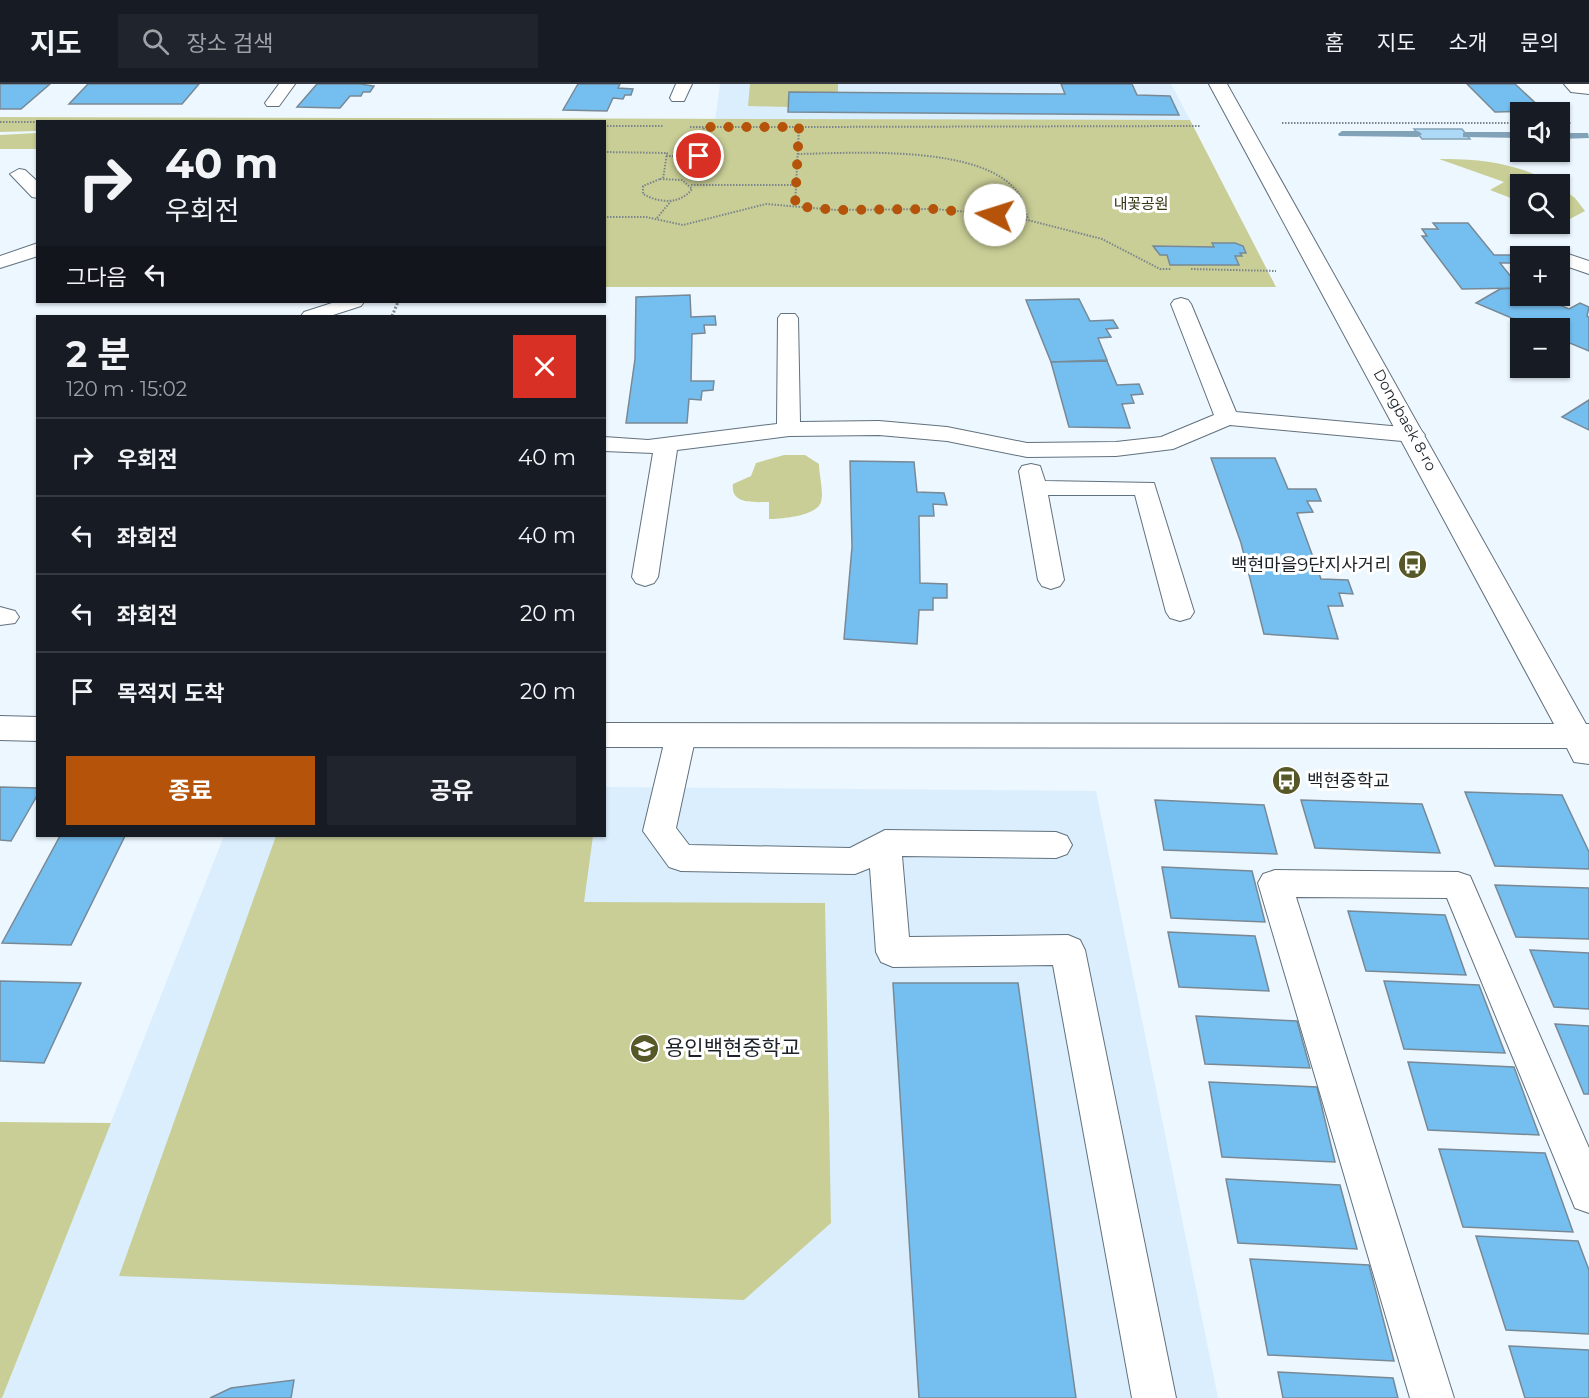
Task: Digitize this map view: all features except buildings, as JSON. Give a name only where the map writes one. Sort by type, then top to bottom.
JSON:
[{"type":"street","name":"Dongbaek 8-ro","points":[[1218,84],[1585,743]]},
{"type":"street","points":[[0,728],[36,729]]},
{"type":"street","points":[[606,735],[1585,743]]},
{"type":"lane","points":[[273,104],[287,84]]},
{"type":"lane","points":[[1572,84],[1577,89],[1589,89]]},
{"type":"lane","points":[[18,174],[36,191]]},
{"type":"lane","points":[[0,262],[36,250]]},
{"type":"lane","points":[[1570,261],[1589,268]]},
{"type":"lane","points":[[314,315],[351,303]]},
{"type":"lane","points":[[1181,304],[1227,418]]},
{"type":"lane","points":[[788,318],[789,429]]},
{"type":"lane","points":[[606,444],[628,447],[666,444],[789,429],[916,430],[1027,450],[1152,447],[1180,439],[1227,418],[1413,435]]},
{"type":"lane","points":[[645,577],[666,444]]},
{"type":"lane","points":[[1027,450],[1051,580]]},
{"type":"lane","points":[[1034,488],[1145,488],[1180,612]]},
{"type":"lane","points":[[681,735],[659,831],[681,858],[855,861],[885,843],[1056,845]]},
{"type":"lane","points":[[885,843],[893,952],[1068,950],[1154,1398]]},
{"type":"lane","points":[[1432,1398],[1275,883],[1458,885],[1589,1194]]},
{"type":"path","points":[[0,122],[36,122]]},
{"type":"path","points":[[1278,123],[1510,123]]},
{"type":"path","points":[[606,126],[671,126]]},
{"type":"path","points":[[682,126],[1202,126]]},
{"type":"path","points":[[666,156],[699,156],[704,127]]},
{"type":"path","points":[[795,206],[799,127]]},
{"type":"path","points":[[606,152],[667,153],[663,179]]},
{"type":"path","points":[[798,154],[923,154],[969,163],[1003,180],[1019,194],[1027,209],[1028,219]]},
{"type":"path","points":[[691,185],[691,193],[687,196],[671,200],[654,200],[643,194],[641,190],[647,183],[663,179],[682,180],[691,185],[796,185]]},
{"type":"path","points":[[656,219],[671,200]]},
{"type":"path","points":[[606,217],[656,219],[683,225],[754,205],[836,210],[934,209],[1028,219],[1102,239],[1160,269],[1172,269]]},
{"type":"path","points":[[1184,269],[1279,271]]},
{"type":"shaded area","points":[[720,84],[1171,84],[1190,120],[715,121]]},
{"type":"shaded area","name":"용인백현중학교","points":[[606,787],[1096,791],[1218,1398],[2,1398],[224,837],[606,837]]},
{"type":"green space","points":[[750,84],[838,84],[838,92],[789,92],[789,107],[748,106]]},
{"type":"green space","name":"내꽃공원","points":[[0,117],[1190,120],[1276,287],[606,287],[606,120],[36,120],[36,131],[0,132]]},
{"type":"green space","points":[[36,133],[36,149],[0,149],[0,135]]},
{"type":"green space","points":[[1439,159],[1485,161],[1534,174],[1510,174],[1510,198],[1490,190],[1504,182]]},
{"type":"green space","points":[[1570,194],[1575,198],[1585,211],[1570,219]]},
{"type":"green space","points":[[784,455],[805,455],[819,464],[821,502],[813,511],[806,514],[769,519],[769,502],[739,499],[733,491],[733,484],[751,476],[756,463]]},
{"type":"green space","points":[[276,837],[593,837],[584,902],[825,903],[831,1223],[744,1300],[119,1276]]},
{"type":"green space","points":[[0,1122],[111,1123],[2,1398],[0,1398]]},
{"type":"water","points":[[1414,129],[1462,129],[1470,139],[1422,139]]},
{"type":"waterway","points":[[1342,134],[1418,134]]},
{"type":"waterway","points":[[1466,135],[1510,135]]},
{"type":"waterway","points":[[1570,136],[1588,136]]},
{"type":"place","name":"백현마을9단지사거리","points":[[1412,565]]},
{"type":"place","name":"백현중학교","points":[[1286,781]]},
{"type":"place","name":"용인백현중학교","points":[[644,1048]]},
{"type":"route","points":[[699,156],[704,127],[799,127],[795,206],[836,210],[934,209],[995,215]]}]
